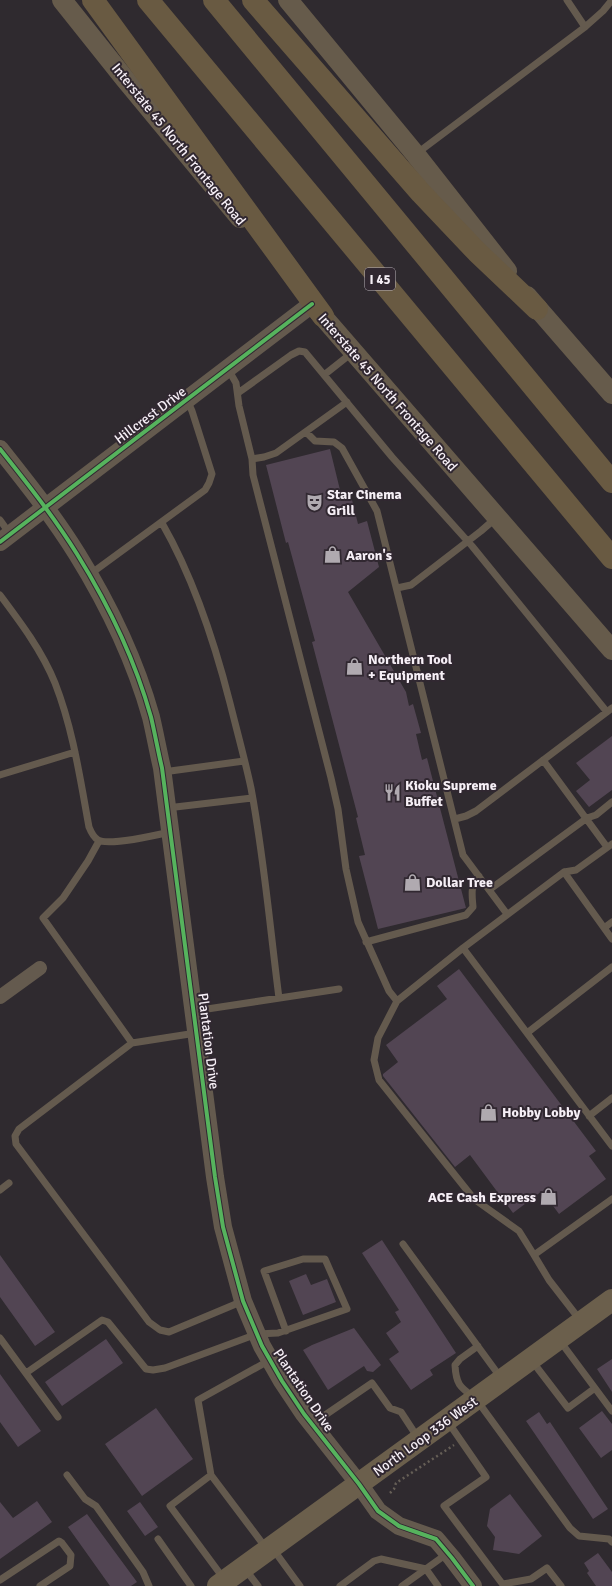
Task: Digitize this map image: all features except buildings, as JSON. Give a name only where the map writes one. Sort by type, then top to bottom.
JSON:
[{"type":"highway","points":[[93,0],[318,310]]},
{"type":"highway","name":"I 45","points":[[148,0],[612,558]]},
{"type":"highway","points":[[214,0],[612,482]]},
{"type":"highway","points":[[253,0],[421,193],[477,252],[537,309]]},
{"type":"main road","name":"Interstate 45 North Frontage Road","points":[[62,0],[125,79],[353,352],[612,650]]},
{"type":"main road","points":[[288,0],[416,154],[537,309],[612,394]]},
{"type":"main road","name":"North Loop 336 West","points":[[222,1583],[612,1300]]},
{"type":"street","name":"Hillcrest Drive","points":[[3,532],[46,508],[228,369],[318,310]]},
{"type":"street","name":"Plantation Drive","points":[[0,449],[46,508],[89,575],[121,636],[137,677],[150,717],[162,772],[222,1227],[244,1301],[257,1334],[282,1381],[312,1424],[378,1511],[399,1526],[436,1539],[473,1586]]},
{"type":"street","points":[[0,997],[40,968]]},
{"type":"lane","points":[[567,0],[585,27]]},
{"type":"lane","points":[[416,154],[585,27],[603,11],[612,0]]},
{"type":"lane","points":[[238,393],[291,355],[299,351],[305,352],[392,457],[468,542],[610,710],[476,811],[455,819]]},
{"type":"lane","points":[[324,375],[353,352]]},
{"type":"lane","points":[[228,369],[236,383],[239,406],[252,459],[253,475],[331,778],[338,809],[346,869],[358,922],[389,991],[397,1001]]},
{"type":"lane","points":[[89,575],[162,523],[205,490],[209,483],[212,474],[192,411],[187,400]]},
{"type":"lane","points":[[252,459],[264,458],[276,453],[347,402]]},
{"type":"lane","points":[[306,432],[315,442],[334,442],[342,448],[376,511],[397,588],[463,855],[507,914]]},
{"type":"lane","points":[[397,588],[412,584],[468,542],[496,518]]},
{"type":"lane","points":[[162,523],[172,541],[200,602],[218,654],[252,798],[280,998]]},
{"type":"lane","points":[[0,595],[27,631],[41,654],[55,683],[68,720],[89,827],[93,835],[99,841],[109,842],[138,839],[170,832]]},
{"type":"lane","points":[[0,775],[75,752]]},
{"type":"lane","points":[[543,760],[609,846],[576,870],[564,872],[507,914],[397,1001],[378,1038],[374,1060],[379,1080],[474,1199],[519,1231],[549,1280],[582,1322]]},
{"type":"lane","points":[[162,772],[244,761]]},
{"type":"lane","points":[[167,808],[252,798]]},
{"type":"lane","points":[[489,890],[587,818],[596,815],[612,802]]},
{"type":"lane","points":[[99,841],[88,861],[63,898],[43,918],[132,1043]]},
{"type":"lane","points":[[564,872],[612,939]]},
{"type":"lane","points":[[366,942],[466,915],[473,907],[473,882],[479,876]]},
{"type":"lane","points":[[604,928],[612,922]]},
{"type":"lane","points":[[463,948],[612,1146]]},
{"type":"lane","points":[[527,1033],[612,967]]},
{"type":"lane","points":[[194,1011],[339,989]]},
{"type":"lane","points":[[196,1033],[132,1043],[19,1129],[15,1136],[16,1144],[149,1322],[160,1330],[169,1332],[244,1301]]},
{"type":"lane","points":[[589,1116],[612,1098]]},
{"type":"lane","points":[[0,1190],[9,1183]]},
{"type":"lane","points":[[534,1255],[612,1199]]},
{"type":"lane","points":[[404,1244],[502,1380]]},
{"type":"lane","points":[[26,1374],[102,1320],[108,1322],[146,1369],[153,1370],[165,1368],[257,1334],[278,1334],[347,1309],[325,1259],[303,1259],[264,1271],[286,1331]]},
{"type":"lane","points":[[0,1338],[58,1417]]},
{"type":"lane","points":[[559,1339],[612,1411]]},
{"type":"lane","points":[[478,1346],[460,1359],[455,1365],[456,1379],[462,1388],[476,1399],[570,1528],[579,1536],[609,1539],[612,1542]]},
{"type":"lane","points":[[531,1359],[568,1408],[595,1388]]},
{"type":"lane","points":[[270,1360],[198,1400],[211,1475],[300,1586]]},
{"type":"lane","points":[[312,1424],[372,1383],[390,1408],[401,1412],[419,1440]]},
{"type":"lane","points":[[447,1420],[486,1477],[444,1506],[504,1585],[531,1579],[547,1568],[560,1586]]},
{"type":"lane","points":[[67,1475],[85,1499],[96,1506],[143,1572],[149,1586]]},
{"type":"lane","points":[[211,1475],[170,1506],[222,1583]]},
{"type":"lane","points":[[158,1539],[191,1586]]},
{"type":"lane","points":[[0,1580],[59,1541],[71,1556],[70,1566],[40,1586]]},
{"type":"lane","points":[[402,1586],[448,1553]]},
{"type":"lane","points":[[340,1586],[374,1561],[381,1559],[426,1569],[438,1586]]},
{"type":"lane","points":[[244,1567],[258,1586]]},
{"type":"path","points":[[390,1493],[394,1489],[396,1483],[461,1440]]},
{"type":"cycle path","points":[[0,542],[312,304]]},
{"type":"cycle path","points":[[0,449],[50,513],[88,573],[120,633],[137,675],[151,717],[162,768],[215,1177],[223,1227],[243,1301],[262,1346],[282,1381],[304,1414],[359,1484],[378,1511],[399,1526],[436,1539],[473,1586]]},
{"type":"place","name":"Star Cinema Grill","points":[[314,502]]},
{"type":"place","name":"Aaron's","points":[[333,555]]},
{"type":"place","name":"Northern Tool + Equipment","points":[[355,667]]},
{"type":"place","name":"Kioku Supreme Buffet","points":[[392,793]]},
{"type":"place","name":"Dollar Tree","points":[[413,882]]},
{"type":"place","name":"Hobby Lobby","points":[[489,1112]]},
{"type":"place","name":"ACE Cash Express","points":[[549,1197]]}]
